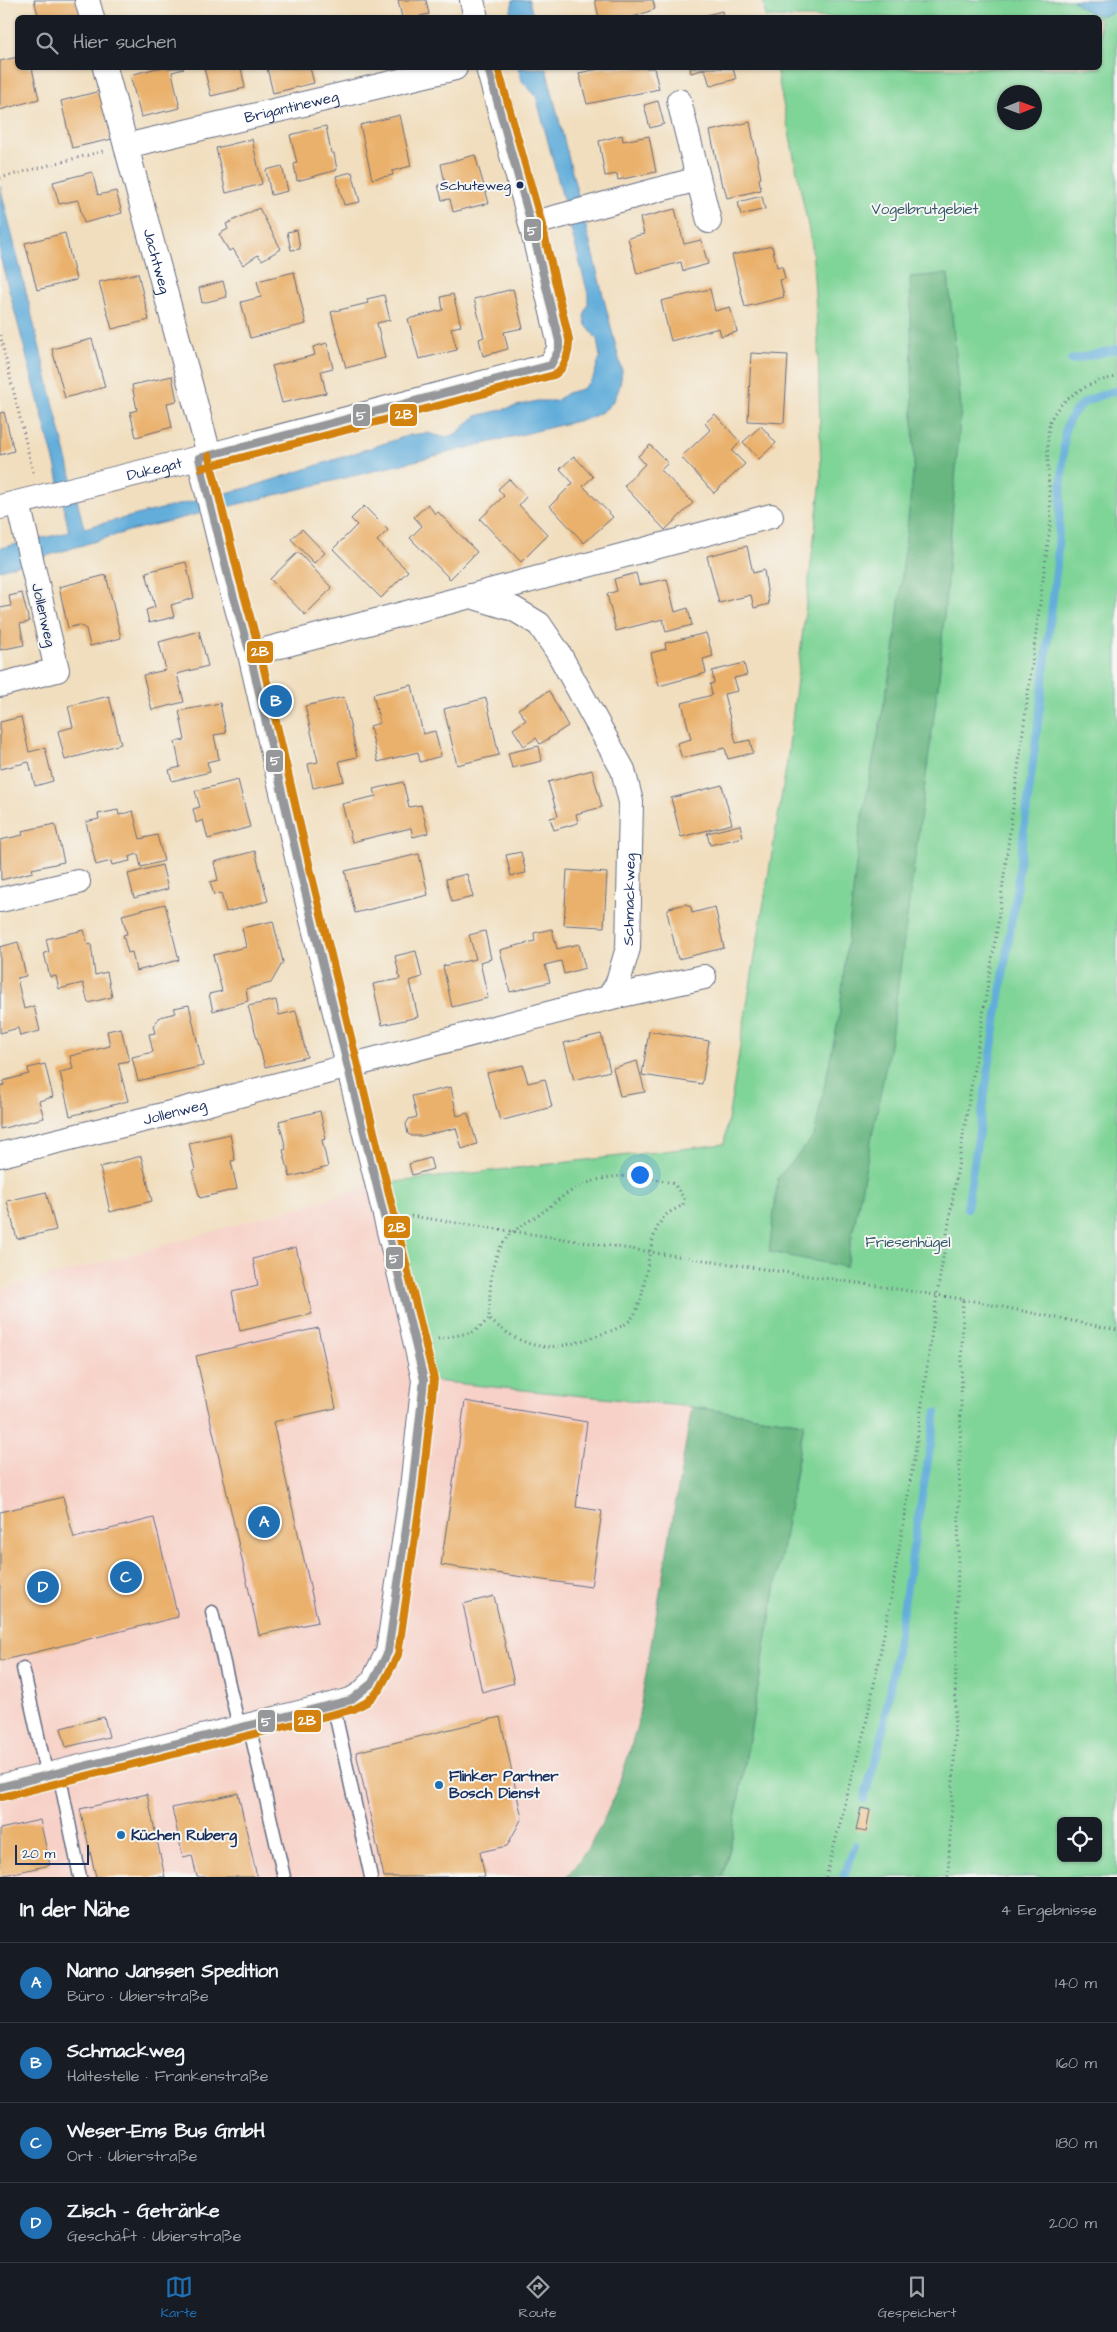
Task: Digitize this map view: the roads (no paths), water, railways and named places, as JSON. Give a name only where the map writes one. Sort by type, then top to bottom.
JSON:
[{"type":"street","points":[[88,0],[91,15]]},
{"type":"street","points":[[472,0],[475,15]]},
{"type":"street","name":"Jachtweg","points":[[0,1787],[351,1700],[361,1694],[377,1675],[388,1652],[412,1488],[424,1380],[303,883],[250,654],[206,489],[204,456],[106,70]]},
{"type":"street","name":"Brigantineweg","points":[[126,146],[447,70]]},
{"type":"street","points":[[489,70],[531,224],[562,214],[698,179]]},
{"type":"street","points":[[680,101],[709,221]]},
{"type":"street","name":"Dukegat","points":[[19,502],[204,456],[551,365],[559,349],[531,224]]},
{"type":"street","name":"Jollenweg","points":[[0,685],[57,670],[19,502]]},
{"type":"street","points":[[250,654],[771,516]]},
{"type":"street","name":"Schmackweg","points":[[472,596],[514,609],[538,624],[558,652],[623,770],[629,785],[631,802],[628,948],[617,985],[608,998]]},
{"type":"street","points":[[0,900],[78,882]]},
{"type":"street","points":[[349,1067],[608,998],[704,977]]},
{"type":"street","name":"Jollenweg","points":[[0,1155],[349,1067]]},
{"type":"lane","points":[[212,1612],[284,1877]]},
{"type":"lane","points":[[22,1668],[53,1774],[80,1877]]},
{"type":"lane","points":[[333,1704],[371,1877]]},
{"type":"water","points":[[513,0],[529,0],[533,15],[510,15]]},
{"type":"water","points":[[1073,0],[1117,0],[1117,9],[1105,15],[1094,14],[1088,12]]},
{"type":"water","points":[[519,70],[547,70],[622,371],[617,394],[604,411],[589,418],[129,531],[0,570],[0,548],[69,532],[56,468],[0,256],[0,186],[84,528],[251,487],[410,435],[427,433],[443,437],[451,436],[476,416],[537,401],[556,401],[567,393],[582,389],[593,378],[600,357],[597,339],[586,325],[584,317],[588,304],[588,294],[536,96],[522,81]]},
{"type":"waterway","points":[[1071,360],[1117,349]]},
{"type":"waterway","points":[[967,1208],[1015,900],[1040,708],[1057,563],[1065,429],[1074,412],[1085,402],[1117,390]]},
{"type":"waterway","points":[[864,1799],[881,1741],[936,1413]]},
{"type":"waterway","points":[[844,1877],[855,1845]]},
{"type":"place","name":"Schuteweg","points":[[520,185]]},
{"type":"place","name":"Schmackweg","points":[[276,701]]},
{"type":"place","name":"Nanno Janssen Spedition","points":[[264,1522]]},
{"type":"place","name":"Weser-Ems Bus GmbH","points":[[126,1577]]},
{"type":"place","name":"Zisch - Getränke","points":[[43,1587]]},
{"type":"place","name":"Flinker Partner Bosch Dienst","points":[[439,1785]]},
{"type":"place","name":"Küchen Ruberg","points":[[121,1835]]},
{"type":"park label","name":"Vogelbrutgebiet","points":[[925,209]]},
{"type":"park label","name":"Friesenhügel","points":[[908,1242]]}]
